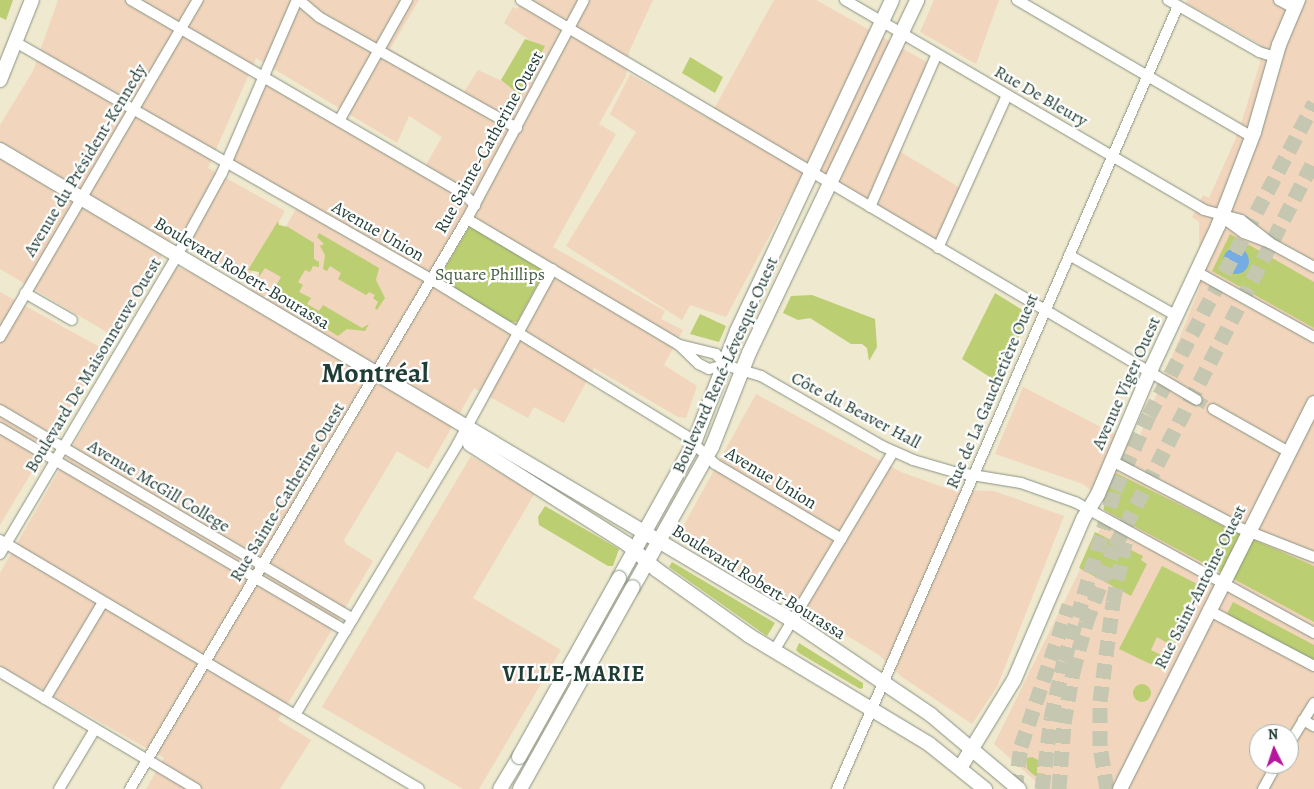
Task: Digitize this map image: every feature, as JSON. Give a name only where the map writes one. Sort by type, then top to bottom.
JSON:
[{"type":"main road","points":[[0,80],[17,43],[32,0]]},
{"type":"main road","name":"Boulevard René-Lévesque Ouest","points":[[500,789],[694,443],[737,330],[809,172],[892,0]]},
{"type":"main road","name":"Boulevard René-Lévesque Ouest","points":[[520,789],[707,457],[742,370],[917,0]]},
{"type":"main road","name":"Avenue Viger Ouest","points":[[960,768],[974,750],[1014,680],[1150,372],[1197,272],[1217,215],[1252,137],[1275,57],[1296,4]]},
{"type":"main road","name":"Boulevard Robert-Bourassa","points":[[0,150],[82,198],[176,257],[793,622],[884,684],[974,750],[1019,789]]},
{"type":"main road","name":"Rue Saint-Antoine Ouest","points":[[1120,789],[1208,610],[1250,532],[1314,403]]},
{"type":"main road","points":[[466,427],[470,444],[541,486],[774,651],[929,744],[985,789]]},
{"type":"street","points":[[131,0],[464,194],[475,205]]},
{"type":"street","name":"Avenue du Président-Kennedy","points":[[0,337],[198,0]]},
{"type":"street","points":[[298,0],[319,17],[517,128]]},
{"type":"street","name":"Boulevard De Maisonneuve Ouest","points":[[0,554],[3,542],[64,447],[176,257],[227,162],[298,0]]},
{"type":"street","points":[[339,121],[407,0]]},
{"type":"street","points":[[521,0],[1197,400]]},
{"type":"street","name":"Rue Sainte-Catherine Ouest","points":[[130,789],[204,661],[255,580],[432,280],[517,128],[584,0]]},
{"type":"street","name":"Rue De Bleury","points":[[845,0],[1111,156],[1217,215],[1244,233],[1270,242],[1314,267]]},
{"type":"street","points":[[1017,0],[1252,137]]},
{"type":"street","points":[[1168,0],[1259,52],[1275,57]]},
{"type":"street","points":[[1278,0],[1296,4]]},
{"type":"street","name":"Rue de La Gauchetière Ouest","points":[[837,789],[874,710],[1044,310],[1178,6]]},
{"type":"street","name":"Avenue Union","points":[[17,43],[134,108],[432,280],[694,443],[707,457],[842,539]]},
{"type":"street","points":[[870,207],[937,54]]},
{"type":"street","points":[[938,248],[1007,95]]},
{"type":"street","points":[[467,219],[679,345],[699,364],[710,369],[725,365],[716,354],[679,345]]},
{"type":"street","points":[[1069,255],[1177,316]]},
{"type":"street","points":[[295,715],[466,427],[553,269]]},
{"type":"street","points":[[1197,272],[1314,337]]},
{"type":"street","points":[[25,293],[72,320]]},
{"type":"street","name":"Côte du Beaver Hall","points":[[725,365],[761,376],[893,452],[929,466],[1028,485],[1089,510],[1314,633]]},
{"type":"street","name":"Avenue McGill College","points":[[0,410],[353,619]]},
{"type":"street","points":[[1213,410],[1289,452]]},
{"type":"street","name":"Avenue McGill College","points":[[0,428],[255,580],[346,631]]},
{"type":"street","points":[[774,651],[893,452]]},
{"type":"street","points":[[1112,461],[1250,532],[1314,557]]},
{"type":"street","points":[[3,542],[420,789]]},
{"type":"street","points":[[45,699],[103,602]]},
{"type":"street","points":[[1208,610],[1314,666]]},
{"type":"street","points":[[0,672],[196,789]]},
{"type":"street","points":[[1299,727],[1314,703]]},
{"type":"street","points":[[1303,720],[1314,726]]},
{"type":"street","points":[[59,789],[95,729]]},
{"type":"street","points":[[1263,789],[1271,774]]},
{"type":"shaded area","points":[[58,0],[419,0],[390,49],[464,92],[478,70],[513,86],[537,45],[504,23],[513,7],[517,9],[525,0],[653,0],[629,52],[626,76],[599,124],[616,134],[553,247],[665,311],[661,319],[683,330],[664,365],[697,386],[686,418],[678,417],[594,368],[564,423],[534,407],[528,418],[474,388],[428,469],[397,451],[344,540],[346,544],[373,561],[278,720],[311,740],[280,789],[146,789],[164,758],[0,666],[0,573],[176,266],[245,297],[299,204],[227,162],[264,77],[423,170],[442,137],[409,116],[397,143],[256,58],[208,168],[285,211],[246,282],[172,238],[115,337],[0,269],[0,125],[33,71]]},
{"type":"shaded area","points":[[774,0],[816,0],[930,64],[894,148],[962,189],[937,244],[807,166],[726,317],[690,305],[682,320],[566,246],[636,132],[610,114],[630,74],[709,118]]},
{"type":"shaded area","points":[[934,0],[999,0],[976,64],[920,32]]},
{"type":"shaded area","points":[[1187,0],[1314,0],[1314,789],[1044,789],[994,744],[1111,507],[1083,484],[995,454],[1023,387],[1136,445],[1200,287],[1199,222],[1192,217],[1203,195],[1209,198],[1236,138],[1236,122],[1241,124],[1260,63],[1261,45],[1186,3]]},
{"type":"shaded area","points":[[0,292],[105,350],[0,525]]},
{"type":"shaded area","points":[[756,394],[901,472],[951,490],[994,491],[1064,516],[997,687],[972,724],[902,677],[879,655],[679,534]]},
{"type":"shaded area","points":[[471,456],[535,493],[473,598],[561,650],[479,789],[463,789],[322,707]]},
{"type":"green space","points":[[0,0],[13,0],[6,20],[0,17]]},
{"type":"green space","points":[[525,39],[545,46],[520,95],[501,80]]},
{"type":"green space","points":[[690,57],[723,77],[715,93],[682,73]]},
{"type":"green space","points":[[278,221],[279,225],[288,227],[314,243],[314,259],[319,262],[319,267],[313,266],[310,272],[305,270],[298,282],[303,285],[299,292],[311,298],[307,304],[319,311],[323,305],[362,328],[369,324],[365,331],[347,329],[338,336],[271,295],[281,277],[265,268],[259,277],[259,272],[248,270]]},
{"type":"green space","name":"Square Phillips","points":[[470,226],[545,271],[517,322],[510,322],[438,280]]},
{"type":"green space","points":[[319,233],[379,268],[376,280],[385,298],[377,310],[375,308],[378,302],[373,298],[375,295],[369,292],[366,295],[338,279],[341,273],[330,266],[327,271],[323,269],[325,255],[320,246],[324,244],[317,237]]},
{"type":"green space","points":[[1230,234],[1314,282],[1314,328],[1212,271]]},
{"type":"green space","points":[[995,293],[1029,314],[999,383],[962,359]]},
{"type":"green space","points":[[812,295],[875,319],[877,347],[869,361],[867,348],[862,344],[851,344],[810,318],[798,320],[783,313],[791,296]]},
{"type":"green space","points":[[700,314],[726,326],[719,342],[690,334]]},
{"type":"green space","points":[[1116,473],[1229,529],[1314,566],[1314,622],[1104,510],[1103,500]]},
{"type":"green space","points":[[545,506],[619,549],[613,566],[608,566],[539,525],[538,517]]},
{"type":"green space","points":[[1095,532],[1143,556],[1141,560],[1147,564],[1131,596],[1079,568]]},
{"type":"green space","points":[[672,562],[775,623],[767,636],[669,567]]},
{"type":"green space","points":[[1162,566],[1201,586],[1203,590],[1174,647],[1157,637],[1151,650],[1169,659],[1163,670],[1119,649]]},
{"type":"green space","points":[[1233,602],[1314,645],[1314,661],[1227,614]]},
{"type":"green space","points":[[799,643],[863,683],[863,688],[860,689],[799,653],[796,650]]},
{"type":"green space","points":[[1142,684],[1148,687],[1151,693],[1148,699],[1142,702],[1136,699],[1133,693],[1136,687]]},
{"type":"green space","points":[[1032,757],[1048,765],[1037,767],[1037,773],[1045,774],[1048,778],[1035,776],[1027,769],[1026,758]]},
{"type":"water","points":[[1236,248],[1245,252],[1249,261],[1245,270],[1236,274],[1227,270],[1223,261],[1227,252]]},
{"type":"tunnel","points":[[1042,789],[1051,718],[1064,661],[1115,490],[1149,415],[1314,103]]},
{"type":"tunnel","points":[[1059,789],[1064,723],[1073,672],[1086,623],[1115,546],[1314,161]]},
{"type":"tunnel","points":[[1197,400],[1213,409]]},
{"type":"tunnel","points":[[1107,789],[1100,746],[1100,701],[1113,602],[1126,538]]},
{"type":"tunnel","points":[[1015,789],[1021,746],[1069,605]]},
{"type":"district","name":"Montréal","points":[[375,373]]},
{"type":"district","name":"VILLE-MARIE","points":[[574,675]]}]
